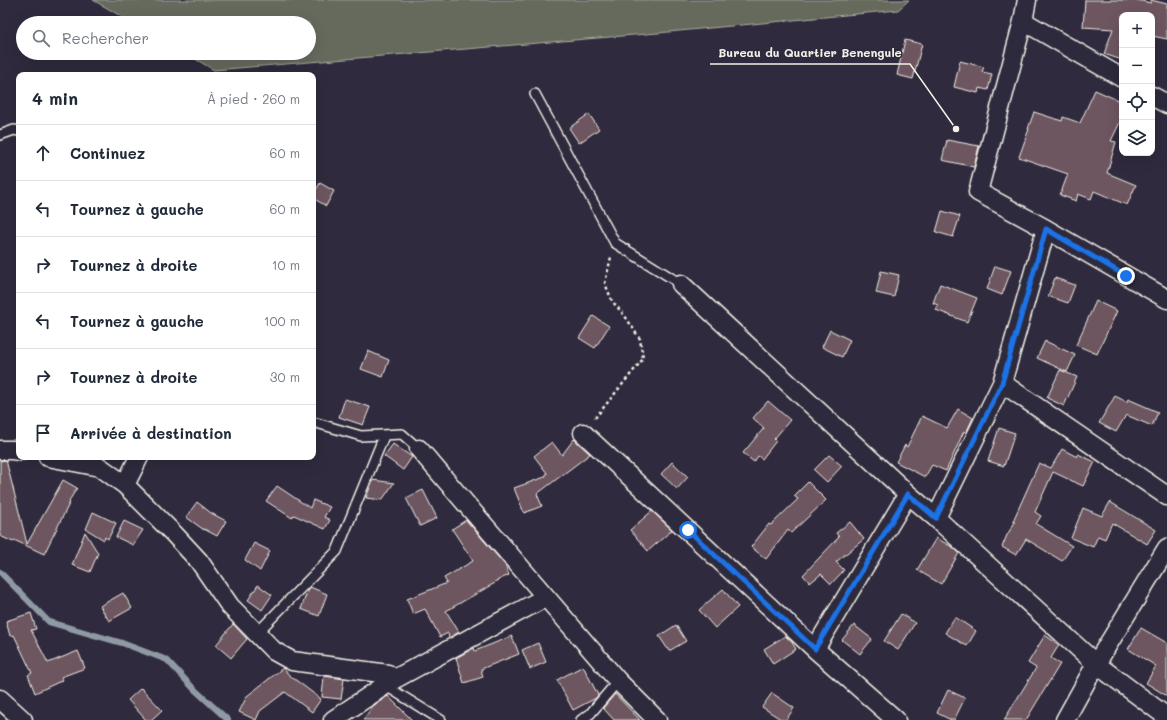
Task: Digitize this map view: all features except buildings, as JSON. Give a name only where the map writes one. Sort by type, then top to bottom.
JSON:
[{"type":"street","points":[[1027,0],[1023,21],[978,192],[1046,229],[1167,300]]},
{"type":"street","points":[[1023,21],[1119,76]]},
{"type":"street","points":[[1155,98],[1167,104]]},
{"type":"street","points":[[936,518],[1002,383],[1046,229]]},
{"type":"street","points":[[681,284],[908,494],[1096,664],[1167,717]]},
{"type":"street","points":[[1002,383],[1167,496]]},
{"type":"street","points":[[583,433],[815,649],[896,720]]},
{"type":"street","points":[[419,449],[618,680],[657,720]]},
{"type":"street","points":[[0,450],[16,451]]},
{"type":"street","points":[[62,460],[100,468],[125,485],[199,561],[230,606],[274,651],[292,661],[388,674],[390,683]]},
{"type":"street","points":[[125,485],[138,460]]},
{"type":"street","points":[[815,649],[908,494]]},
{"type":"street","points":[[1065,720],[1096,664],[1167,548]]},
{"type":"street","points":[[333,720],[390,683],[546,597]]},
{"type":"street","points":[[0,699],[23,720]]},
{"type":"lane","points":[[535,94],[615,243],[681,284]]},
{"type":"lane","points":[[0,135],[16,130]]},
{"type":"lane","points":[[316,423],[361,436],[402,434],[419,449]]},
{"type":"lane","points":[[257,634],[337,551],[384,436]]},
{"type":"lane","points":[[581,720],[591,717],[618,680]]},
{"type":"lane","points":[[390,683],[441,720]]},
{"type":"path","points":[[583,433],[643,359],[640,339],[625,316],[612,301],[605,283],[615,243]]},
{"type":"green space","points":[[93,0],[909,0],[898,10],[658,33],[214,70],[197,60],[316,60],[316,16],[121,16]]},
{"type":"waterway","points":[[0,572],[49,622],[122,643],[167,660],[194,689],[228,720]]},
{"type":"place","name":"Bureau du Quartier Benengule","points":[[956,129]]},
{"type":"route","points":[[688,530],[815,649],[908,494],[936,518],[1002,383],[1046,229],[1126,276]]}]
